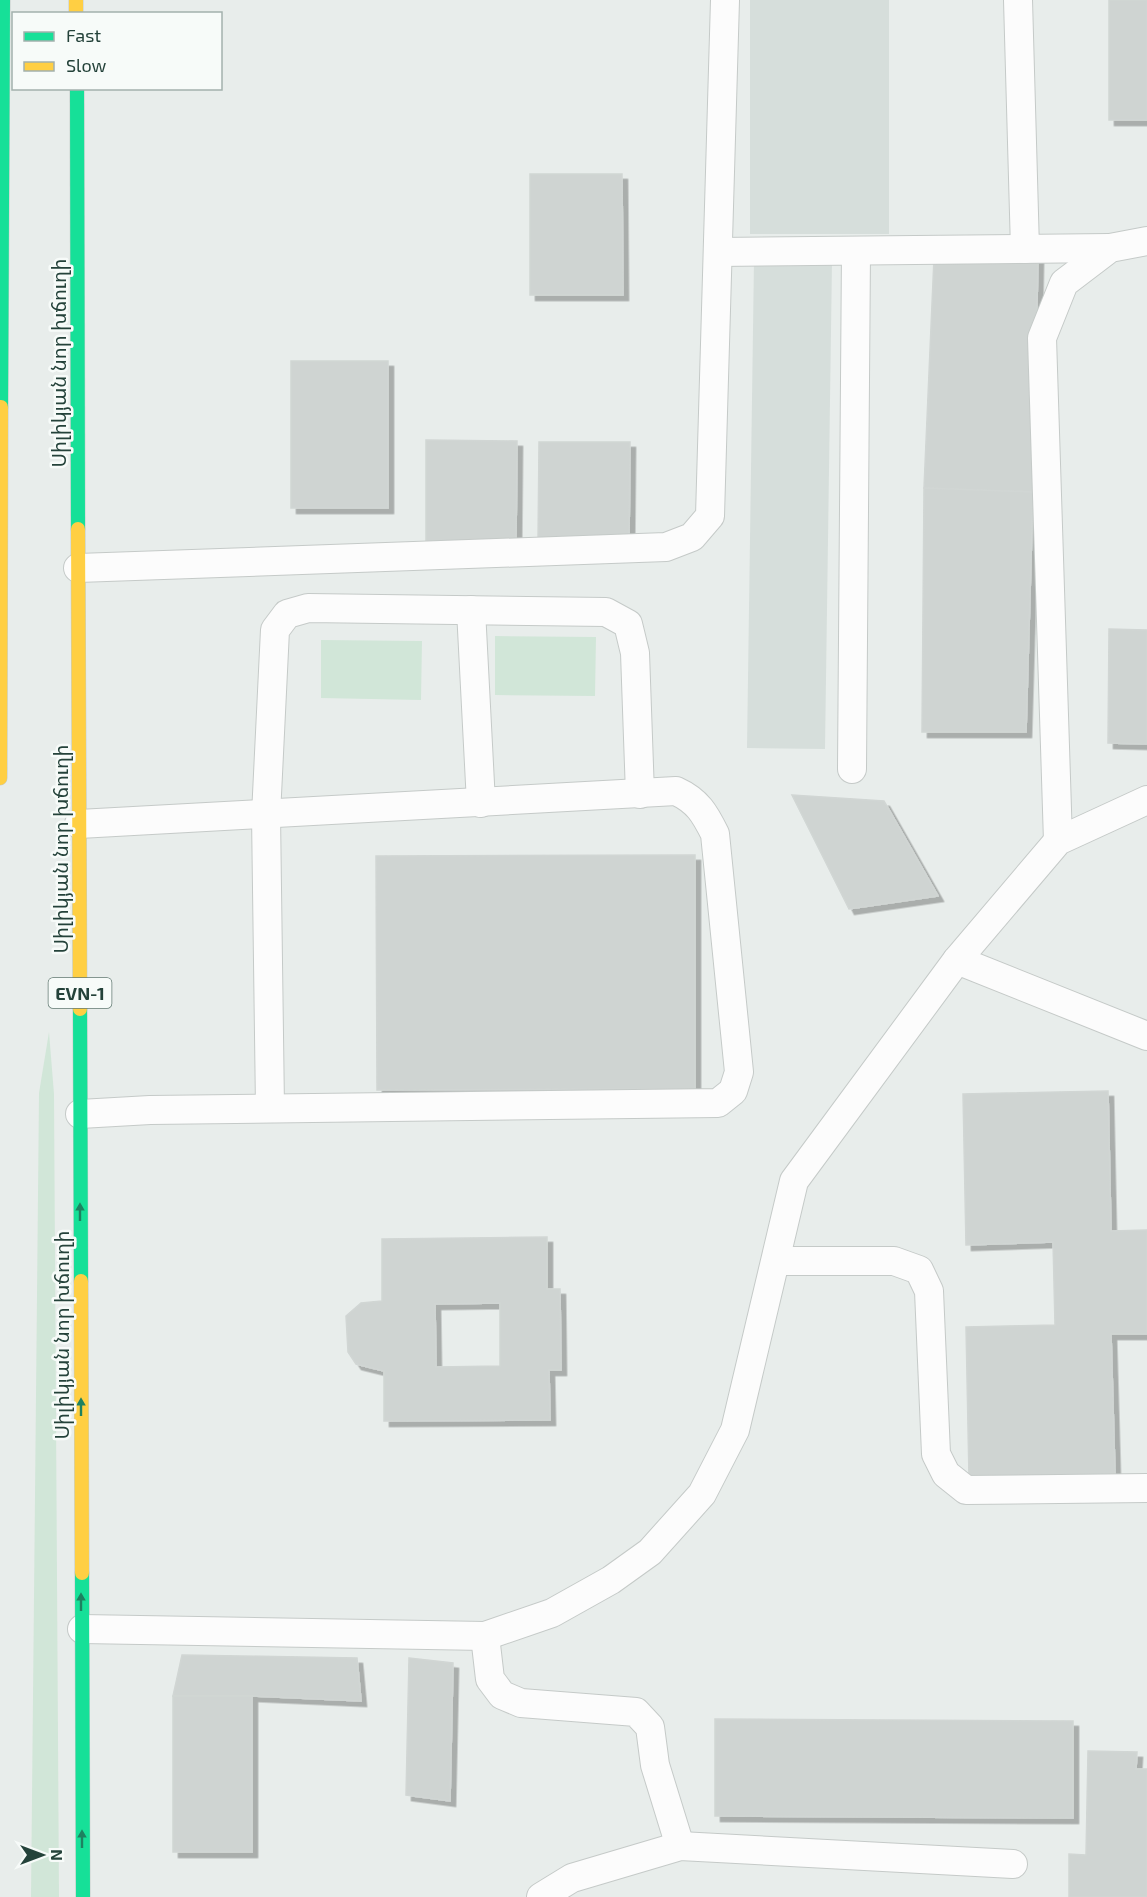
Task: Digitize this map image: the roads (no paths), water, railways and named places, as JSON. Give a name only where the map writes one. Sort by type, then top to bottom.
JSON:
[{"type":"highway","points":[[0,777],[3,0]]},
{"type":"highway","name":"Սիլիկյան նոր խճուղի","points":[[77,90],[82,1897]]},
{"type":"lane","points":[[78,568],[666,547],[692,537],[710,516],[725,0]]},
{"type":"lane","points":[[1018,0],[1025,249]]},
{"type":"lane","points":[[718,252],[1110,248],[1147,241]]},
{"type":"lane","points":[[1058,841],[1042,338],[1064,284],[1110,248]]},
{"type":"lane","points":[[852,769],[856,251]]},
{"type":"lane","points":[[270,1108],[266,815],[275,630],[287,614],[308,608],[606,612],[628,624],[634,653],[640,794]]},
{"type":"lane","points":[[471,610],[481,802]]},
{"type":"lane","points":[[79,824],[676,791],[692,798],[703,810],[715,834],[739,1072],[733,1090],[718,1103],[270,1108],[80,1114]]},
{"type":"lane","points":[[82,1629],[486,1636],[552,1613],[611,1580],[650,1552],[702,1494],[735,1430],[794,1181],[957,960],[1058,841],[1147,800]]},
{"type":"lane","points":[[957,960],[1147,1036]]},
{"type":"lane","points":[[776,1261],[894,1261],[919,1270],[928,1291],[936,1454],[946,1474],[966,1490],[1147,1488]]},
{"type":"lane","points":[[486,1636],[490,1679],[502,1695],[521,1703],[636,1712],[643,1719],[650,1727],[655,1765],[680,1846]]},
{"type":"lane","points":[[541,1897],[572,1878],[680,1846],[1013,1864]]}]
